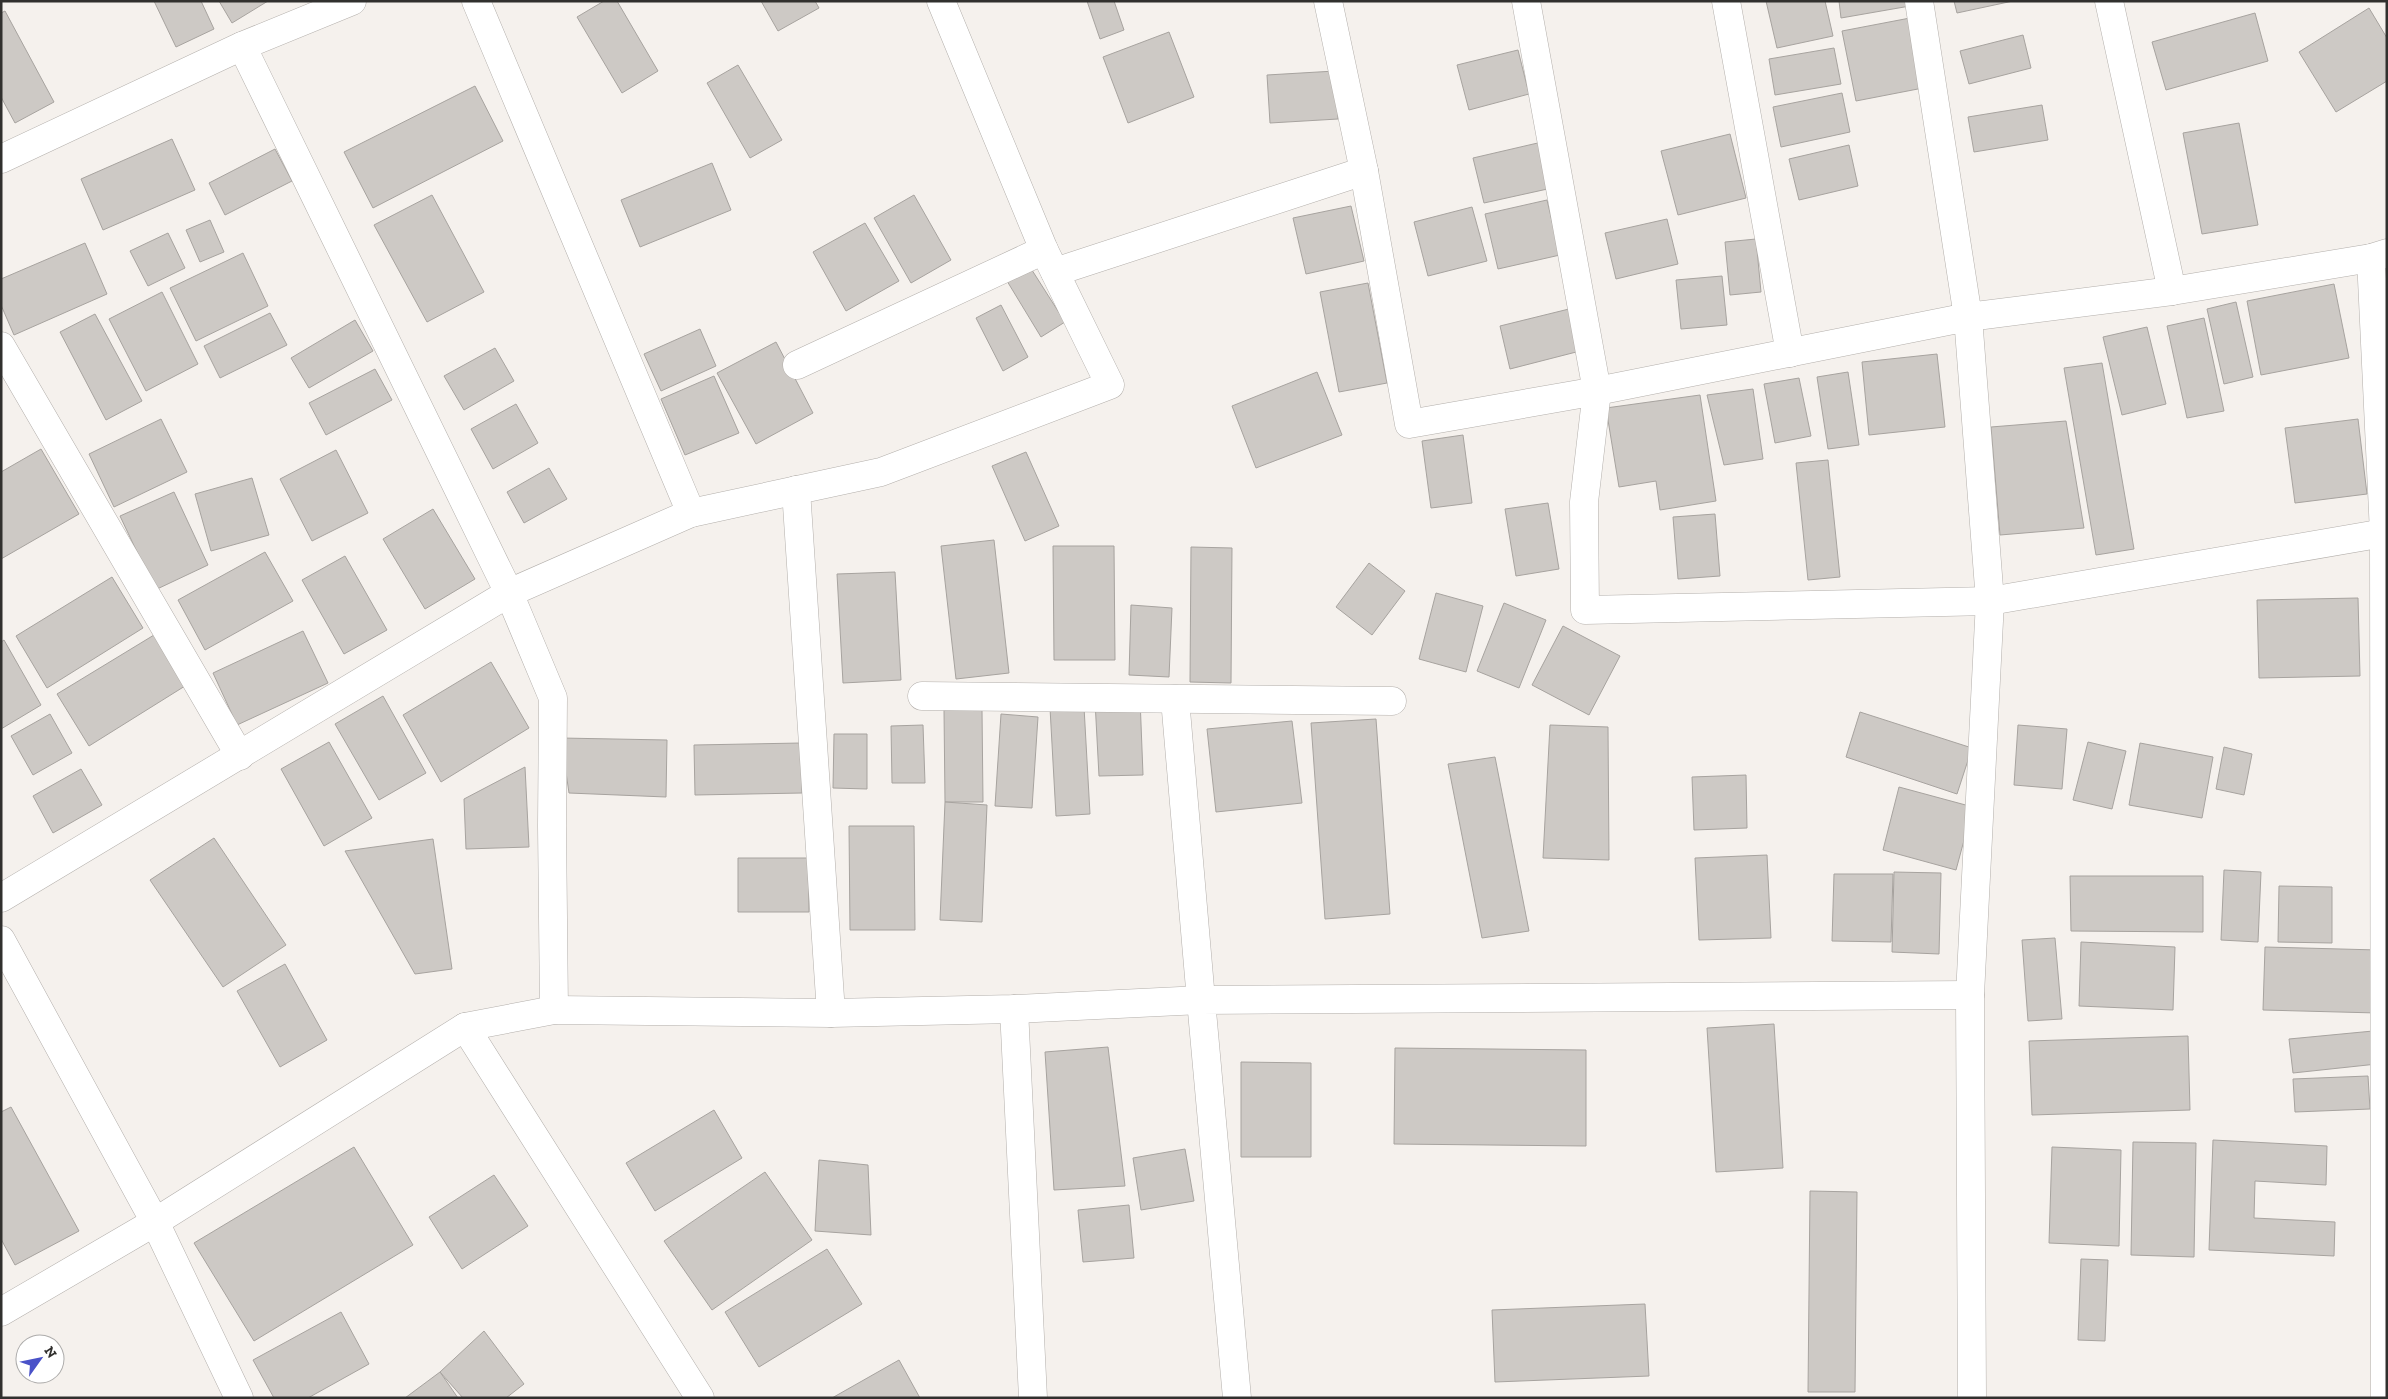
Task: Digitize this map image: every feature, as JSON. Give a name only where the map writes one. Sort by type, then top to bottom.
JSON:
[{"type":"street","points":[[1,158],[242,46],[352,1]]},
{"type":"street","points":[[476,1],[691,513]]},
{"type":"street","points":[[1,898],[509,593],[691,513],[881,472],[1110,385],[1049,261],[941,1]]},
{"type":"street","points":[[1328,1],[1364,171],[1409,424],[1597,391],[1968,317],[2172,291],[2379,255],[2384,533],[2385,1398]]},
{"type":"street","points":[[1526,1],[1597,391],[1584,502],[1585,610],[1990,600],[2384,533]]},
{"type":"street","points":[[1726,1],[1790,353]]},
{"type":"street","points":[[1919,1],[1968,317],[1990,600],[1970,995],[1972,1398]]},
{"type":"street","points":[[2108,1],[2172,291]]},
{"type":"street","points":[[242,46],[509,593],[553,698],[554,1010]]},
{"type":"street","points":[[797,365],[1049,261],[1364,171]]},
{"type":"street","points":[[1,346],[240,756]]},
{"type":"street","points":[[796,490],[831,1013]]},
{"type":"street","points":[[922,696],[1392,701]]},
{"type":"street","points":[[1175,699],[1237,1398]]},
{"type":"street","points":[[1,940],[155,1222],[239,1398]]},
{"type":"street","points":[[1,1312],[155,1222],[465,1027],[554,1010],[831,1013],[1014,1009],[1201,1000],[1970,995]]},
{"type":"street","points":[[1014,1009],[1033,1398]]},
{"type":"street","points":[[465,1027],[700,1398]]},
{"type":"building","points":[[154,1],[201,1],[214,29],[176,47]]},
{"type":"building","points":[[219,1],[268,1],[232,23]]},
{"type":"building","points":[[604,1],[617,1],[658,71],[622,93],[577,17]]},
{"type":"building","points":[[761,1],[815,1],[819,8],[778,31]]},
{"type":"building","points":[[1087,1],[1114,1],[1124,30],[1100,39]]},
{"type":"building","points":[[1766,1],[1825,1],[1833,36],[1777,48]]},
{"type":"building","points":[[1839,1],[1909,1],[1910,6],[1841,18]]},
{"type":"building","points":[[1954,1],[2013,1],[1957,13]]},
{"type":"building","points":[[2369,8],[2387,38],[2387,81],[2336,112],[2299,52]]},
{"type":"building","points":[[5,11],[54,102],[15,123],[1,97],[1,13]]},
{"type":"building","points":[[2255,13],[2268,61],[2166,90],[2152,42]]},
{"type":"building","points":[[1910,18],[1923,88],[1856,101],[1842,31]]},
{"type":"building","points":[[1169,32],[1194,97],[1128,123],[1103,57]]},
{"type":"building","points":[[2023,35],[2031,68],[1969,84],[1960,51]]},
{"type":"building","points":[[1834,48],[1841,84],[1775,95],[1769,59]]},
{"type":"building","points":[[1518,50],[1529,94],[1469,110],[1457,65]]},
{"type":"building","points":[[738,65],[782,140],[750,158],[707,83]]},
{"type":"building","points":[[1335,71],[1338,119],[1270,123],[1267,75]]},
{"type":"building","points":[[475,86],[503,141],[373,208],[344,152]]},
{"type":"building","points":[[1842,93],[1850,132],[1781,147],[1773,107]]},
{"type":"building","points":[[2042,105],[2048,140],[1974,152],[1968,117]]},
{"type":"building","points":[[2239,123],[2258,225],[2202,234],[2183,133]]},
{"type":"building","points":[[1730,134],[1746,198],[1678,215],[1661,151]]},
{"type":"building","points":[[172,139],[195,190],[103,230],[81,179]]},
{"type":"building","points":[[1542,142],[1552,188],[1484,203],[1473,158]]},
{"type":"building","points":[[1849,145],[1858,186],[1799,200],[1789,159]]},
{"type":"building","points":[[275,149],[292,181],[225,215],[209,183]]},
{"type":"building","points":[[712,163],[731,210],[640,247],[621,200]]},
{"type":"building","points":[[432,195],[484,292],[427,322],[374,225]]},
{"type":"building","points":[[914,195],[951,260],[911,283],[874,218]]},
{"type":"building","points":[[1547,200],[1560,255],[1498,269],[1485,214]]},
{"type":"building","points":[[1351,206],[1364,261],[1306,274],[1293,218]]},
{"type":"building","points":[[1472,207],[1487,261],[1428,276],[1414,222]]},
{"type":"building","points":[[1667,219],[1678,264],[1616,279],[1605,233]]},
{"type":"building","points":[[210,220],[224,252],[200,262],[186,230]]},
{"type":"building","points":[[865,223],[899,281],[846,311],[813,252]]},
{"type":"building","points":[[168,233],[185,268],[148,286],[130,251]]},
{"type":"building","points":[[1756,239],[1761,292],[1730,295],[1725,242]]},
{"type":"building","points":[[85,243],[107,294],[14,335],[1,305],[1,279]]},
{"type":"building","points":[[243,253],[268,306],[196,341],[170,288]]},
{"type":"building","points":[[1030,267],[1065,322],[1041,337],[1007,281]]},
{"type":"building","points":[[1722,276],[1727,325],[1681,329],[1676,280]]},
{"type":"building","points":[[1368,283],[1387,383],[1339,392],[1320,292]]},
{"type":"building","points":[[2334,284],[2349,358],[2261,375],[2247,301]]},
{"type":"building","points":[[162,292],[198,364],[146,391],[109,319]]},
{"type":"building","points":[[2236,302],[2253,377],[2224,384],[2207,309]]},
{"type":"building","points":[[1001,305],[1028,357],[1003,371],[976,318]]},
{"type":"building","points":[[1573,308],[1584,350],[1510,369],[1500,326]]},
{"type":"building","points":[[270,313],[287,345],[220,378],[204,346]]},
{"type":"building","points":[[95,314],[142,401],[106,420],[60,332]]},
{"type":"building","points":[[2204,318],[2224,411],[2187,418],[2167,326]]},
{"type":"building","points":[[355,320],[373,351],[309,388],[291,358]]},
{"type":"building","points":[[2147,327],[2166,404],[2122,415],[2103,337]]},
{"type":"building","points":[[700,329],[716,366],[661,391],[644,354]]},
{"type":"building","points":[[776,342],[813,413],[756,444],[717,373]]},
{"type":"building","points":[[495,348],[514,381],[464,410],[444,376]]},
{"type":"building","points":[[1937,354],[1945,427],[1869,435],[1862,362]]},
{"type":"building","points":[[2102,363],[2134,549],[2096,555],[2064,368]]},
{"type":"building","points":[[375,369],[392,400],[326,435],[309,403]]},
{"type":"building","points":[[1317,372],[1342,435],[1256,468],[1232,406]]},
{"type":"building","points":[[1848,372],[1859,445],[1828,449],[1817,377]]},
{"type":"building","points":[[714,376],[739,433],[685,455],[661,399]]},
{"type":"building","points":[[1799,378],[1811,436],[1775,443],[1764,384]]},
{"type":"building","points":[[1753,389],[1763,459],[1724,465],[1707,395]]},
{"type":"building","points":[[1700,395],[1716,501],[1660,510],[1656,481],[1619,487],[1606,408]]},
{"type":"building","points":[[516,404],[538,443],[493,469],[471,429]]},
{"type":"building","points":[[161,419],[187,472],[114,507],[89,454]]},
{"type":"building","points":[[2358,419],[2367,494],[2295,503],[2285,428]]},
{"type":"building","points":[[2066,421],[2084,528],[2000,535],[1991,427]]},
{"type":"building","points":[[1463,435],[1472,503],[1431,508],[1422,441]]},
{"type":"building","points":[[41,449],[79,514],[1,559],[1,472]]},
{"type":"building","points":[[336,450],[368,513],[312,541],[280,479]]},
{"type":"building","points":[[1026,452],[1059,526],[1025,541],[992,466]]},
{"type":"building","points":[[1828,460],[1840,577],[1808,580],[1796,463]]},
{"type":"building","points":[[549,468],[567,499],[524,523],[507,492]]},
{"type":"building","points":[[252,478],[269,535],[211,551],[195,494]]},
{"type":"building","points":[[174,492],[208,565],[155,590],[120,516]]},
{"type":"building","points":[[1548,503],[1559,569],[1516,576],[1505,509]]},
{"type":"building","points":[[433,509],[475,579],[425,609],[383,539]]},
{"type":"building","points":[[1715,514],[1720,576],[1678,579],[1673,517]]},
{"type":"building","points":[[994,540],[1009,673],[956,679],[941,546]]},
{"type":"building","points":[[1053,546],[1114,546],[1115,660],[1054,660]]},
{"type":"building","points":[[1191,547],[1232,548],[1231,683],[1190,682]]},
{"type":"building","points":[[265,552],[293,601],[205,650],[178,600]]},
{"type":"building","points":[[345,556],[387,630],[344,654],[302,580]]},
{"type":"building","points":[[1369,563],[1405,591],[1372,635],[1336,607]]},
{"type":"building","points":[[895,572],[901,680],[843,683],[837,574]]},
{"type":"building","points":[[112,577],[143,628],[47,688],[16,636]]},
{"type":"building","points":[[1436,593],[1483,606],[1466,672],[1419,659]]},
{"type":"building","points":[[2358,598],[2360,676],[2259,678],[2257,600]]},
{"type":"building","points":[[1504,603],[1546,620],[1519,688],[1477,671]]},
{"type":"building","points":[[1131,605],[1172,608],[1169,677],[1129,675]]},
{"type":"building","points":[[1563,626],[1620,656],[1589,715],[1532,685]]},
{"type":"building","points":[[303,631],[328,683],[237,725],[213,673]]},
{"type":"building","points":[[154,635],[185,686],[89,746],[57,694]]},
{"type":"building","points":[[4,640],[41,705],[1,729],[1,642]]},
{"type":"building","points":[[491,662],[529,728],[441,782],[403,715]]},
{"type":"building","points":[[383,696],[426,773],[379,800],[335,724]]},
{"type":"building","points":[[1140,698],[1143,775],[1099,776],[1095,701]]},
{"type":"building","points":[[1084,707],[1090,814],[1056,816],[1050,708]]},
{"type":"building","points":[[944,710],[982,710],[983,802],[945,802]]},
{"type":"building","points":[[1860,712],[1972,748],[1957,794],[1846,757]]},
{"type":"building","points":[[50,714],[72,753],[33,775],[11,736]]},
{"type":"building","points":[[1001,714],[1038,717],[1032,808],[995,806]]},
{"type":"building","points":[[1376,719],[1390,914],[1325,919],[1311,723]]},
{"type":"building","points":[[1292,721],[1302,803],[1216,812],[1207,729]]},
{"type":"building","points":[[923,725],[925,783],[892,783],[891,726]]},
{"type":"building","points":[[1550,725],[1608,727],[1609,860],[1543,858]]},
{"type":"building","points":[[2018,725],[2067,729],[2062,789],[2014,785]]},
{"type":"building","points":[[834,734],[867,734],[867,789],[833,788]]},
{"type":"building","points":[[561,738],[667,740],[666,797],[569,793]]},
{"type":"building","points":[[329,742],[372,818],[324,846],[281,769]]},
{"type":"building","points":[[2088,742],[2126,751],[2112,809],[2073,800]]},
{"type":"building","points":[[801,743],[802,793],[695,795],[694,745]]},
{"type":"building","points":[[2140,743],[2213,757],[2202,818],[2129,805]]},
{"type":"building","points":[[2224,747],[2252,754],[2244,795],[2216,789]]},
{"type":"building","points":[[1495,757],[1529,931],[1482,938],[1448,764]]},
{"type":"building","points":[[525,767],[529,847],[466,849],[464,799]]},
{"type":"building","points":[[81,769],[102,805],[53,833],[33,796]]},
{"type":"building","points":[[1746,775],[1747,828],[1694,830],[1692,777]]},
{"type":"building","points":[[1899,787],[1973,807],[1956,870],[1883,850]]},
{"type":"building","points":[[945,802],[987,805],[982,922],[940,920]]},
{"type":"building","points":[[849,826],[914,826],[915,930],[850,930]]},
{"type":"building","points":[[214,838],[286,945],[223,987],[150,880]]},
{"type":"building","points":[[433,839],[452,969],[415,974],[345,851]]},
{"type":"building","points":[[1767,855],[1771,938],[1699,940],[1695,858]]},
{"type":"building","points":[[738,858],[808,858],[809,912],[738,912]]},
{"type":"building","points":[[2224,870],[2261,872],[2258,942],[2221,940]]},
{"type":"building","points":[[1894,872],[1941,873],[1939,954],[1892,952]]},
{"type":"building","points":[[1834,874],[1893,874],[1891,942],[1832,941]]},
{"type":"building","points":[[2070,876],[2203,876],[2203,932],[2071,931]]},
{"type":"building","points":[[2279,886],[2332,887],[2332,943],[2278,942]]},
{"type":"building","points":[[2055,938],[2062,1019],[2028,1021],[2022,940]]},
{"type":"building","points":[[2081,942],[2175,947],[2173,1010],[2079,1006]]},
{"type":"building","points":[[2265,947],[2378,950],[2377,1013],[2263,1010]]},
{"type":"building","points":[[285,964],[327,1040],[280,1067],[237,991]]},
{"type":"building","points":[[1774,1024],[1783,1168],[1716,1172],[1707,1028]]},
{"type":"building","points":[[2373,1031],[2377,1064],[2293,1073],[2289,1039]]},
{"type":"building","points":[[2188,1036],[2190,1110],[2032,1115],[2029,1041]]},
{"type":"building","points":[[1108,1047],[1125,1186],[1054,1190],[1045,1052]]},
{"type":"building","points":[[1395,1048],[1586,1050],[1586,1146],[1394,1144]]},
{"type":"building","points":[[1241,1062],[1311,1063],[1311,1157],[1241,1157]]},
{"type":"building","points":[[2368,1076],[2370,1109],[2295,1112],[2293,1079]]},
{"type":"building","points":[[11,1107],[79,1231],[15,1265],[1,1239],[1,1112]]},
{"type":"building","points":[[714,1110],[742,1158],[655,1211],[626,1163]]},
{"type":"building","points":[[2213,1140],[2327,1146],[2326,1185],[2255,1181],[2254,1218],[2335,1222],[2334,1256],[2209,1250]]},
{"type":"building","points":[[2133,1142],[2196,1143],[2194,1257],[2131,1255]]},
{"type":"building","points":[[354,1147],[413,1245],[254,1341],[194,1243]]},
{"type":"building","points":[[2052,1147],[2121,1150],[2119,1246],[2049,1243]]},
{"type":"building","points":[[1185,1149],[1194,1201],[1141,1210],[1133,1158]]},
{"type":"building","points":[[819,1160],[868,1165],[871,1235],[815,1231]]},
{"type":"building","points":[[765,1172],[812,1240],[712,1310],[664,1241]]},
{"type":"building","points":[[494,1175],[528,1226],[462,1269],[429,1217]]},
{"type":"building","points":[[1810,1191],[1857,1192],[1855,1392],[1808,1392]]},
{"type":"building","points":[[1129,1205],[1134,1258],[1083,1262],[1078,1210]]},
{"type":"building","points":[[827,1249],[862,1304],[759,1367],[725,1312]]},
{"type":"building","points":[[2081,1259],[2108,1260],[2105,1341],[2078,1340]]},
{"type":"building","points":[[1645,1304],[1649,1376],[1495,1382],[1492,1310]]},
{"type":"building","points":[[341,1312],[369,1364],[308,1398],[274,1398],[253,1360]]},
{"type":"building","points":[[484,1331],[524,1384],[506,1398],[463,1398],[440,1372]]},
{"type":"building","points":[[899,1360],[920,1398],[832,1398]]},
{"type":"building","points":[[440,1372],[458,1398],[405,1398]]}]
